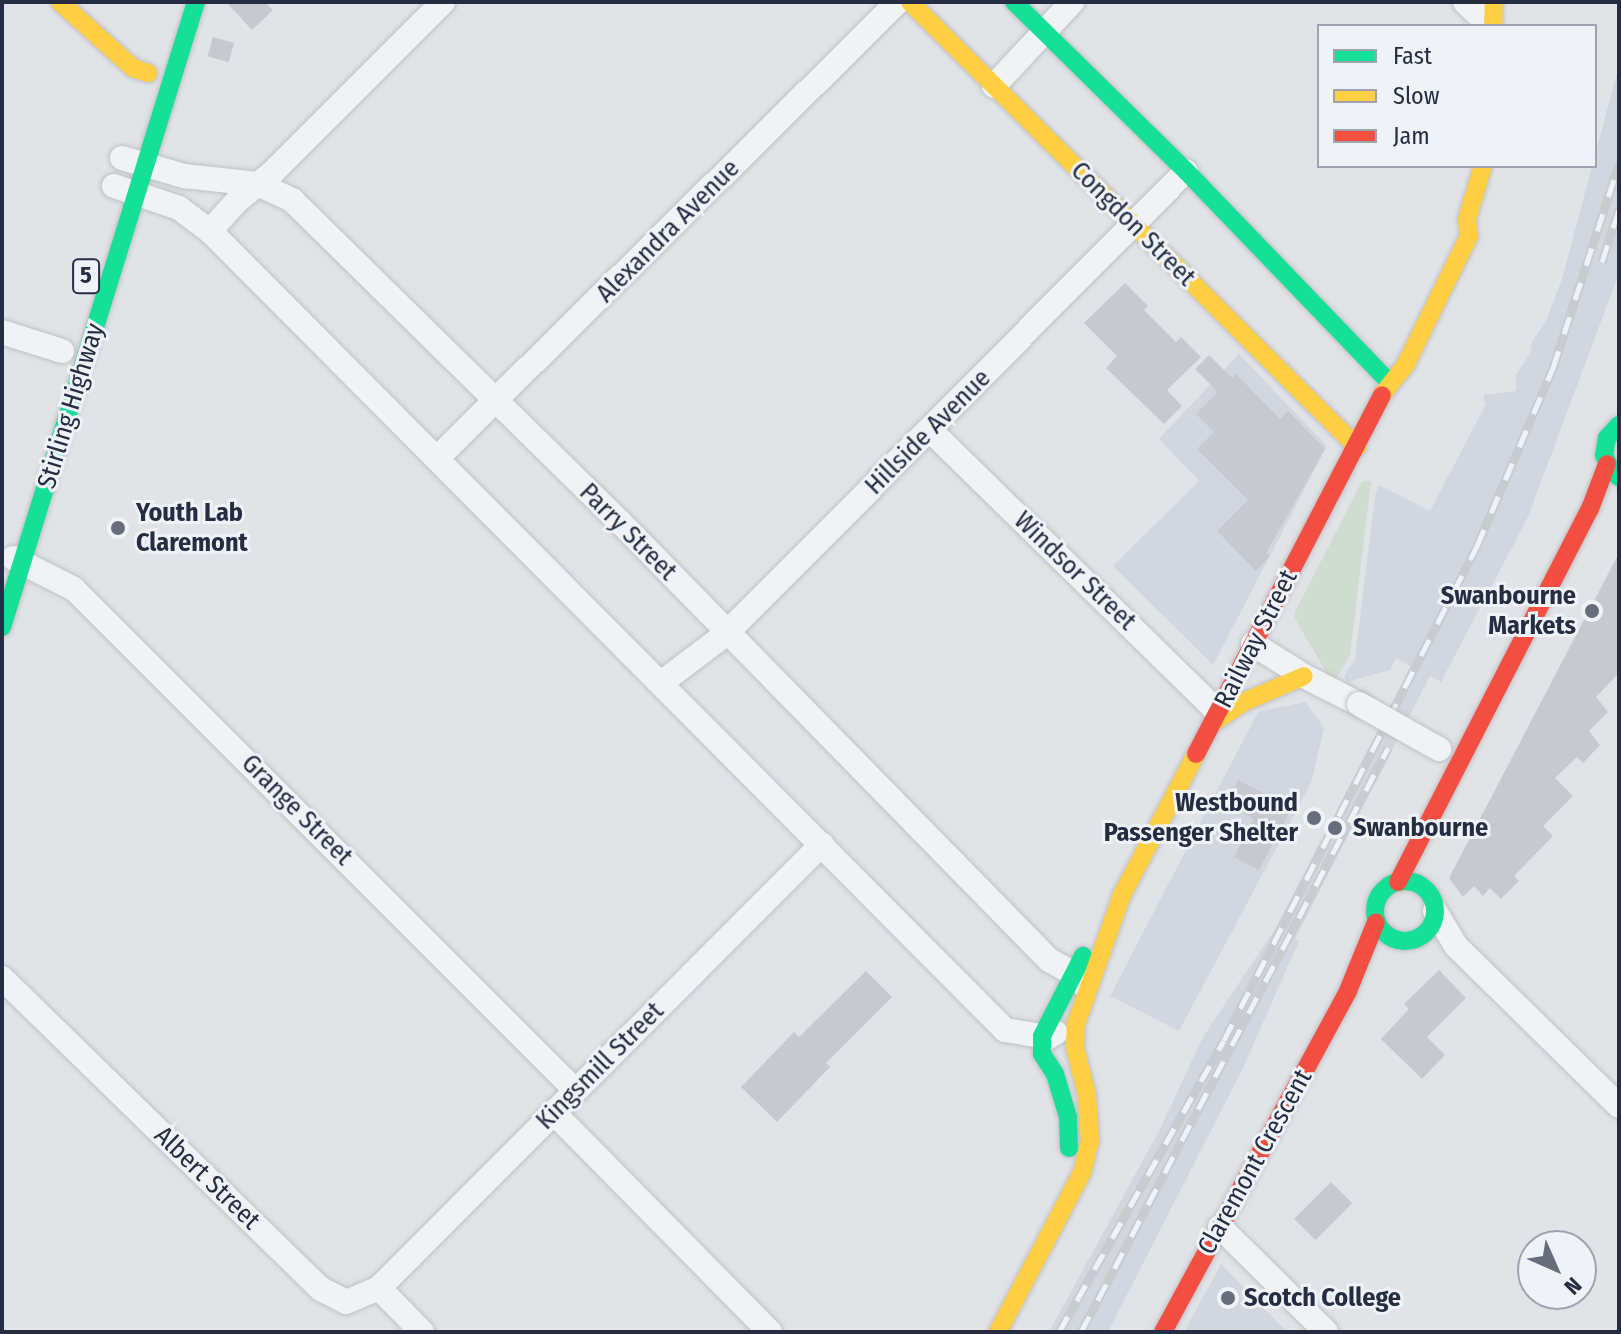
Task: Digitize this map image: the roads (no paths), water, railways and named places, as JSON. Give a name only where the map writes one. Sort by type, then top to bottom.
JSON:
[{"type":"main road","points":[[60,2],[133,68],[148,73]]},
{"type":"main road","name":"Stirling Highway","points":[[2,627],[8,550],[132,155],[196,2]]},
{"type":"main road","name":"Congdon Street","points":[[910,2],[1357,447]]},
{"type":"main road","points":[[1014,2],[1186,171],[1389,382]]},
{"type":"main road","points":[[1491,24],[1494,2]]},
{"type":"main road","name":"Railway Street","points":[[1042,1045],[1079,980],[1171,795],[1216,717],[1357,447],[1389,382],[1389,357],[1451,232],[1467,219],[1482,168]]},
{"type":"main road","name":"Claremont Crescent","points":[[1163,1332],[1348,991],[1376,922],[1375,912],[1381,893],[1398,882],[1458,760],[1613,470],[1604,447],[1612,431],[1619,425]]},
{"type":"main road","name":"Claremont Crescent","points":[[1425,872],[1458,760],[1609,512]]},
{"type":"main road","points":[[1216,717],[1257,695],[1304,676]]},
{"type":"main road","points":[[1376,922],[1389,937],[1408,941],[1431,922],[1431,896],[1425,872],[1398,882]]},
{"type":"main road","name":"Claremont Crescent","points":[[1348,991],[1389,937]]},
{"type":"main road","name":"Railway Street","points":[[1076,1024],[1079,980]]},
{"type":"main road","points":[[998,1332],[1082,1173],[1090,1141],[1087,1095],[1075,1048],[1076,1024]]},
{"type":"main road","points":[[983,1332],[1066,1166],[1068,1117],[1042,1045]]},
{"type":"street","points":[[210,231],[237,201],[443,2]]},
{"type":"street","name":"Alexandra Avenue","points":[[437,458],[898,2]]},
{"type":"street","points":[[994,86],[1072,2]]},
{"type":"street","points":[[1465,2],[1489,24]]},
{"type":"street","name":"Parry Street","points":[[132,155],[184,176],[258,184],[292,200],[619,521],[1049,960],[1079,980]]},
{"type":"street","name":"Hillside Avenue","points":[[661,683],[727,633],[1186,171]]},
{"type":"street","points":[[120,193],[179,208],[210,231],[1005,1030],[1042,1045],[1048,1037],[1076,1024]]},
{"type":"street","points":[[2,332],[62,351]]},
{"type":"street","name":"Windsor Street","points":[[930,430],[1216,717]]},
{"type":"street","name":"Grange Street","points":[[8,550],[74,589],[575,1090]]},
{"type":"street","points":[[1247,653],[1283,675],[1304,676],[1458,760]]},
{"type":"street","name":"Kingsmill Street","points":[[379,1288],[822,844]]},
{"type":"street","points":[[1431,922],[1619,1106]]},
{"type":"street","name":"Albert Street","points":[[2,978],[321,1289],[346,1302],[379,1288]]},
{"type":"street","points":[[553,1112],[770,1332]]},
{"type":"street","points":[[1220,1227],[1326,1332]]},
{"type":"street","points":[[379,1288],[422,1332]]},
{"type":"railway","points":[[1059,1332],[1224,1040],[1477,546],[1553,368],[1619,164]]},
{"type":"railway","points":[[1602,262],[1619,209]]},
{"type":"railway","points":[[1081,1332],[1388,748]]},
{"type":"place","name":"Youth Lab Claremont","points":[[118,528]]},
{"type":"place","name":"Swanbourne Markets","points":[[1592,611]]},
{"type":"place","name":"Westbound Passenger Shelter","points":[[1314,818]]},
{"type":"place","name":"Swanbourne","points":[[1335,828]]},
{"type":"place","name":"Scotch College","points":[[1228,1298]]}]
